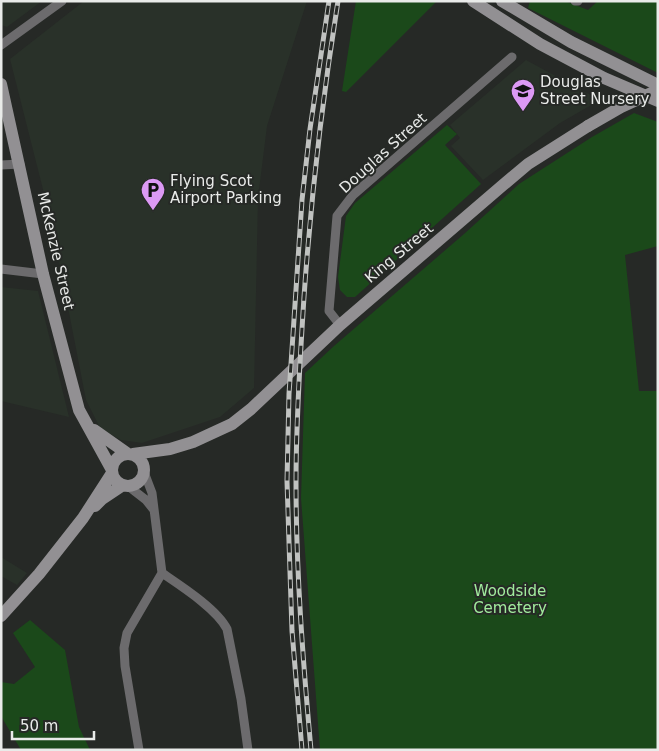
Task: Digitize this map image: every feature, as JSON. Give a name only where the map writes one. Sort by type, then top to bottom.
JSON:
[{"type":"street","points":[[1,45],[62,1]]},
{"type":"street","points":[[473,1],[540,44],[604,78],[658,100]]},
{"type":"street","points":[[502,1],[571,42],[658,85]]},
{"type":"street","name":"Douglas Street","points":[[340,325],[329,311],[337,216],[353,195],[512,57]]},
{"type":"street","name":"McKenzie Street","points":[[1,84],[43,274],[79,410],[112,471]]},
{"type":"street","name":"King Street","points":[[130,454],[170,450],[193,442],[232,424],[251,409],[340,325],[528,164],[621,107],[658,90]]},
{"type":"street","points":[[1,165],[20,164]]},
{"type":"street","points":[[1,269],[43,274]]},
{"type":"street","name":"McKenzie Street","points":[[86,424],[102,437],[130,454]]},
{"type":"street","name":"King Street","points":[[144,470],[170,450]]},
{"type":"street","points":[[1,616],[39,574],[83,518],[112,471],[115,460],[123,454],[130,454],[140,459],[152,493],[162,573],[127,633],[124,648],[125,666],[139,750]]},
{"type":"street","points":[[83,518],[102,499],[126,486],[138,482],[144,470]]},
{"type":"street","points":[[112,471],[115,480],[146,500],[154,510]]},
{"type":"street","points":[[162,573],[214,613],[227,629],[241,699],[248,750]]},
{"type":"shaded area","points":[[1,1],[42,1],[7,27],[1,25]]},
{"type":"shaded area","name":"Flying Scot Airport Parking","points":[[84,1],[307,1],[267,126],[258,198],[254,388],[220,417],[142,443],[121,440],[100,428],[86,400],[52,225],[10,59]]},
{"type":"shaded area","name":"Douglas Street Nursery","points":[[526,60],[600,100],[560,123],[483,180],[451,146],[460,138],[450,125]]},
{"type":"shaded area","points":[[1,287],[38,291],[69,417],[1,401]]},
{"type":"shaded area","points":[[1,557],[27,573],[17,585],[1,576]]},
{"type":"green space","points":[[356,1],[436,2],[346,92],[342,91]]},
{"type":"green space","points":[[530,1],[565,1],[588,10],[598,1],[658,1],[658,73],[528,8]]},
{"type":"green space","name":"Woodside Cemetery","points":[[634,113],[658,122],[658,246],[625,255],[639,391],[658,391],[658,750],[320,750],[301,498],[305,373],[519,184],[592,137]]},
{"type":"green space","points":[[447,125],[457,134],[445,145],[481,184],[355,297],[347,297],[340,290],[338,277],[346,216],[355,203]]},
{"type":"green space","points":[[30,620],[65,650],[79,727],[90,750],[21,750],[1,716],[1,682],[14,684],[35,667],[13,633]]},
{"type":"railway","points":[[302,750],[292,631],[287,481],[289,394],[302,200],[310,129],[329,1]]},
{"type":"railway","points":[[311,750],[297,549],[297,413],[310,223],[322,112],[338,1]]},
{"type":"place","name":"Douglas Street Nursery","points":[[523,112]]},
{"type":"place","name":"Flying Scot Airport Parking","points":[[153,211]]}]
